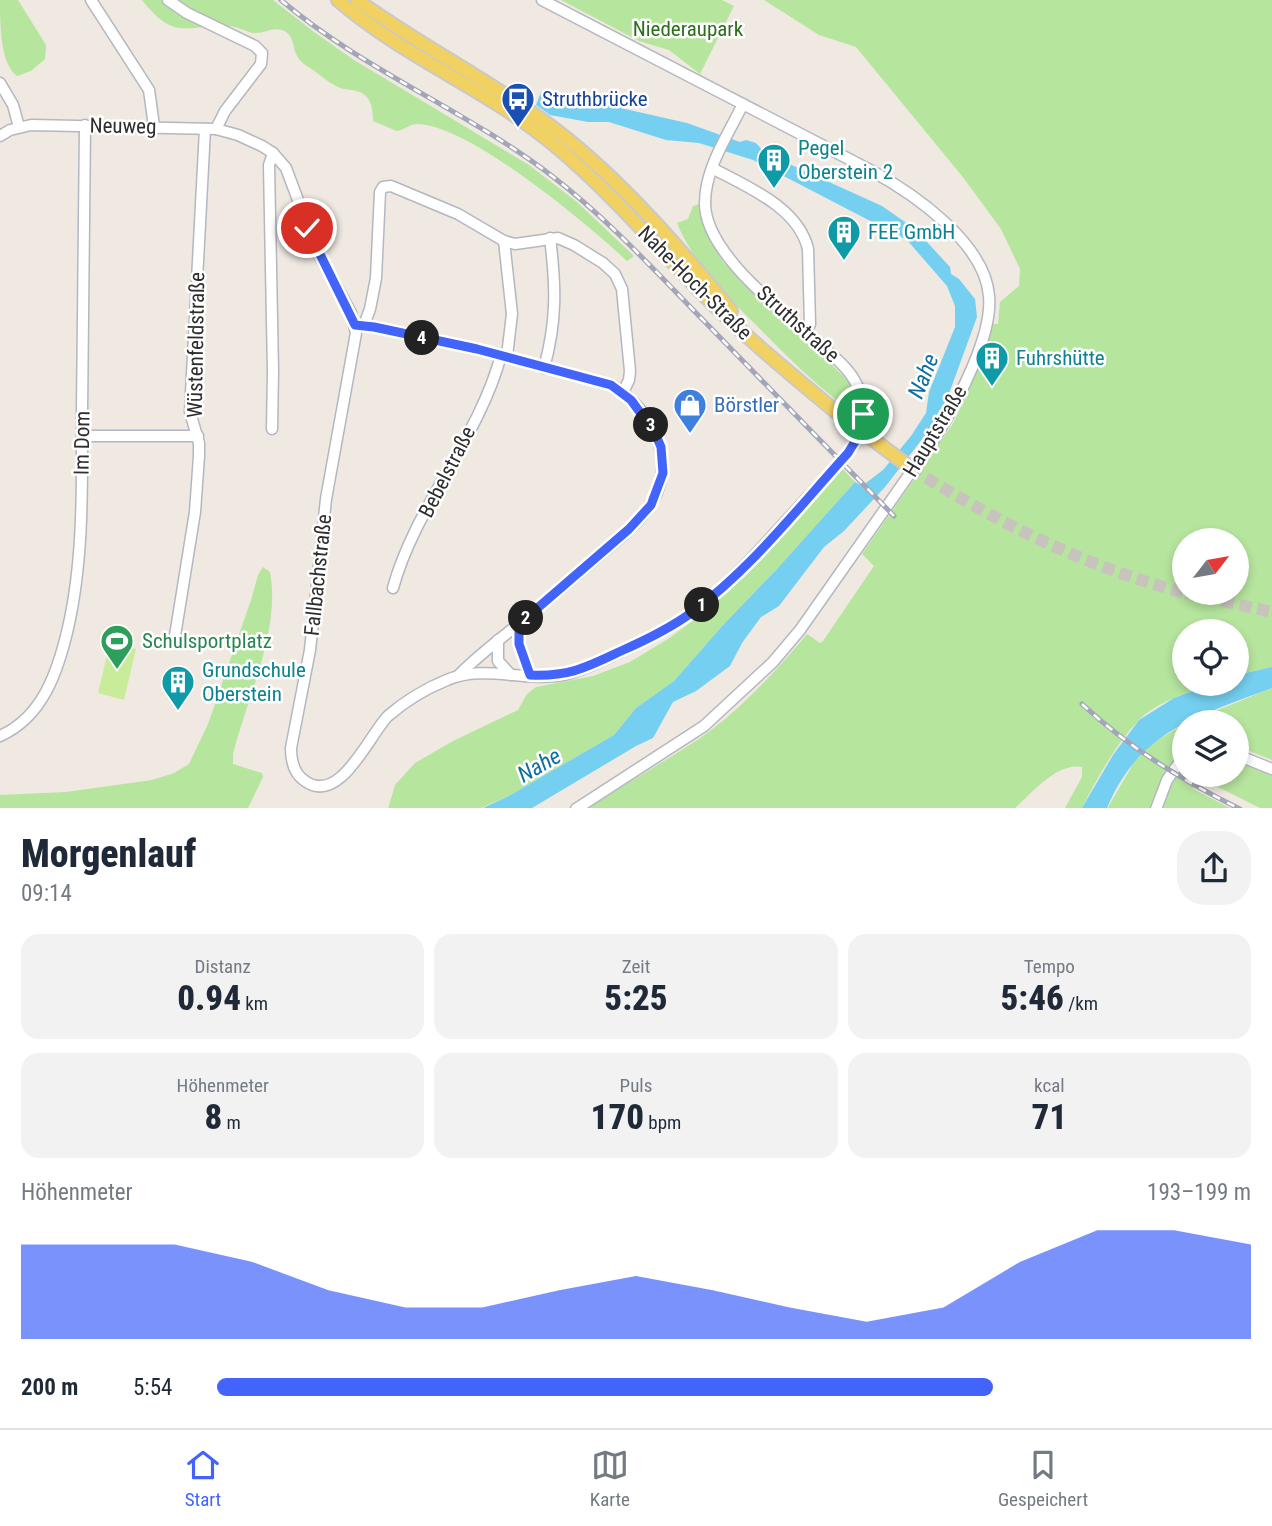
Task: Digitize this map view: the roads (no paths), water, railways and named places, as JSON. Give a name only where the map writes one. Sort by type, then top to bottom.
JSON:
[{"type":"main road","name":"Nahe-Hoch-Straße","points":[[338,0],[390,38],[521,120],[558,148],[760,346]]},
{"type":"main road","name":"Nahe-Hoch-Straße","points":[[357,0],[401,31],[519,104],[572,144],[612,180],[662,232],[760,346]]},
{"type":"main road","points":[[760,346],[835,411],[911,468]]},
{"type":"street","points":[[91,0],[149,90],[154,126]]},
{"type":"street","points":[[169,0],[187,13],[262,52],[261,64],[225,111],[216,129]]},
{"type":"street","name":"Hauptstraße","points":[[542,0],[890,181],[937,215],[968,249],[982,272],[989,295],[987,320],[964,386],[944,424],[788,645],[743,692],[704,726],[576,808]]},
{"type":"street","points":[[0,83],[13,105],[19,127]]},
{"type":"street","name":"Struthstraße","points":[[511,675],[564,675],[579,670],[658,635],[692,612],[739,572],[848,453],[859,435],[862,423],[860,393],[843,366],[735,267],[718,243],[705,206],[707,181],[743,104]]},
{"type":"street","name":"Neuweg","points":[[0,136],[19,127],[85,125],[216,129],[246,139],[272,153]]},
{"type":"street","name":"Im Dom","points":[[0,736],[22,723],[38,706],[51,678],[67,629],[78,565],[85,125]]},
{"type":"street","name":"Wüstenfeldstraße","points":[[174,642],[195,512],[199,456],[198,436],[190,412],[205,129]]},
{"type":"street","points":[[272,153],[286,168],[317,251],[360,325],[504,356],[600,381],[623,392],[648,420],[661,447],[663,473],[657,494],[645,513],[458,676]]},
{"type":"street","points":[[272,153],[269,165],[272,429]]},
{"type":"street","points":[[714,164],[767,198],[793,222],[806,239],[810,324],[806,332]]},
{"type":"street","points":[[360,325],[370,309],[376,278],[379,199],[383,187],[391,186],[440,205],[504,241],[515,244],[551,238],[566,240],[610,269],[619,281],[624,300],[630,371],[623,392]]},
{"type":"street","points":[[544,368],[555,314],[551,238]]},
{"type":"street","name":"Bebelstraße","points":[[393,589],[401,565],[429,505],[492,385],[504,356],[512,314],[504,241]]},
{"type":"street","name":"Fallbachstraße","points":[[360,325],[326,499],[310,650],[291,748],[297,774],[311,785],[320,786],[338,780],[353,765],[389,716],[438,684],[458,676],[511,675]]},
{"type":"street","points":[[82,436],[198,436]]},
{"type":"street","points":[[519,624],[519,644],[530,675]]},
{"type":"street","points":[[498,640],[499,661],[511,675]]},
{"type":"street","points":[[1249,760],[1272,769]]},
{"type":"street","points":[[1156,808],[1172,771]]},
{"type":"water","points":[[541,92],[592,99],[687,123],[740,142],[746,140],[756,143],[765,153],[882,206],[915,229],[975,299],[977,317],[947,399],[930,429],[885,487],[844,531],[824,547],[779,606],[761,617],[742,643],[730,666],[696,691],[673,702],[653,738],[532,808],[483,808],[614,735],[636,708],[674,681],[855,482],[862,486],[883,470],[926,413],[929,392],[955,327],[955,306],[947,286],[907,240],[753,160],[699,143],[666,140],[609,122],[588,122],[550,115],[536,105]]},
{"type":"water","points":[[1272,667],[1272,688],[1213,710],[1172,710],[1172,731],[1136,760],[1107,808],[1082,808],[1113,755],[1139,720],[1179,696],[1249,696],[1249,672]]},
{"type":"tunnel","points":[[911,468],[976,507],[1043,541],[1112,570],[1172,589]]},
{"type":"tunnel","points":[[1245,606],[1272,612]]},
{"type":"railway","points":[[281,0],[346,48],[519,152],[573,193],[650,265],[894,516]]},
{"type":"railway","points":[[1082,704],[1118,735],[1157,762],[1238,808]]},
{"type":"place","name":"Struthbrücke","points":[[518,129]]},
{"type":"place","name":"Pegel Oberstein 2","points":[[774,190]]},
{"type":"place","name":"FEE GmbH","points":[[844,262]]},
{"type":"place","name":"Fuhrshütte","points":[[992,388]]},
{"type":"place","name":"Börstler","points":[[690,435]]},
{"type":"place","name":"Schulsportplatz","points":[[117,671]]},
{"type":"place","name":"Grundschule Oberstein","points":[[178,712]]},
{"type":"park label","name":"Niederaupark","points":[[688,29]]},
{"type":"water label","name":"Nahe","points":[[923,376]]},
{"type":"water label","name":"Nahe","points":[[539,765]]}]
